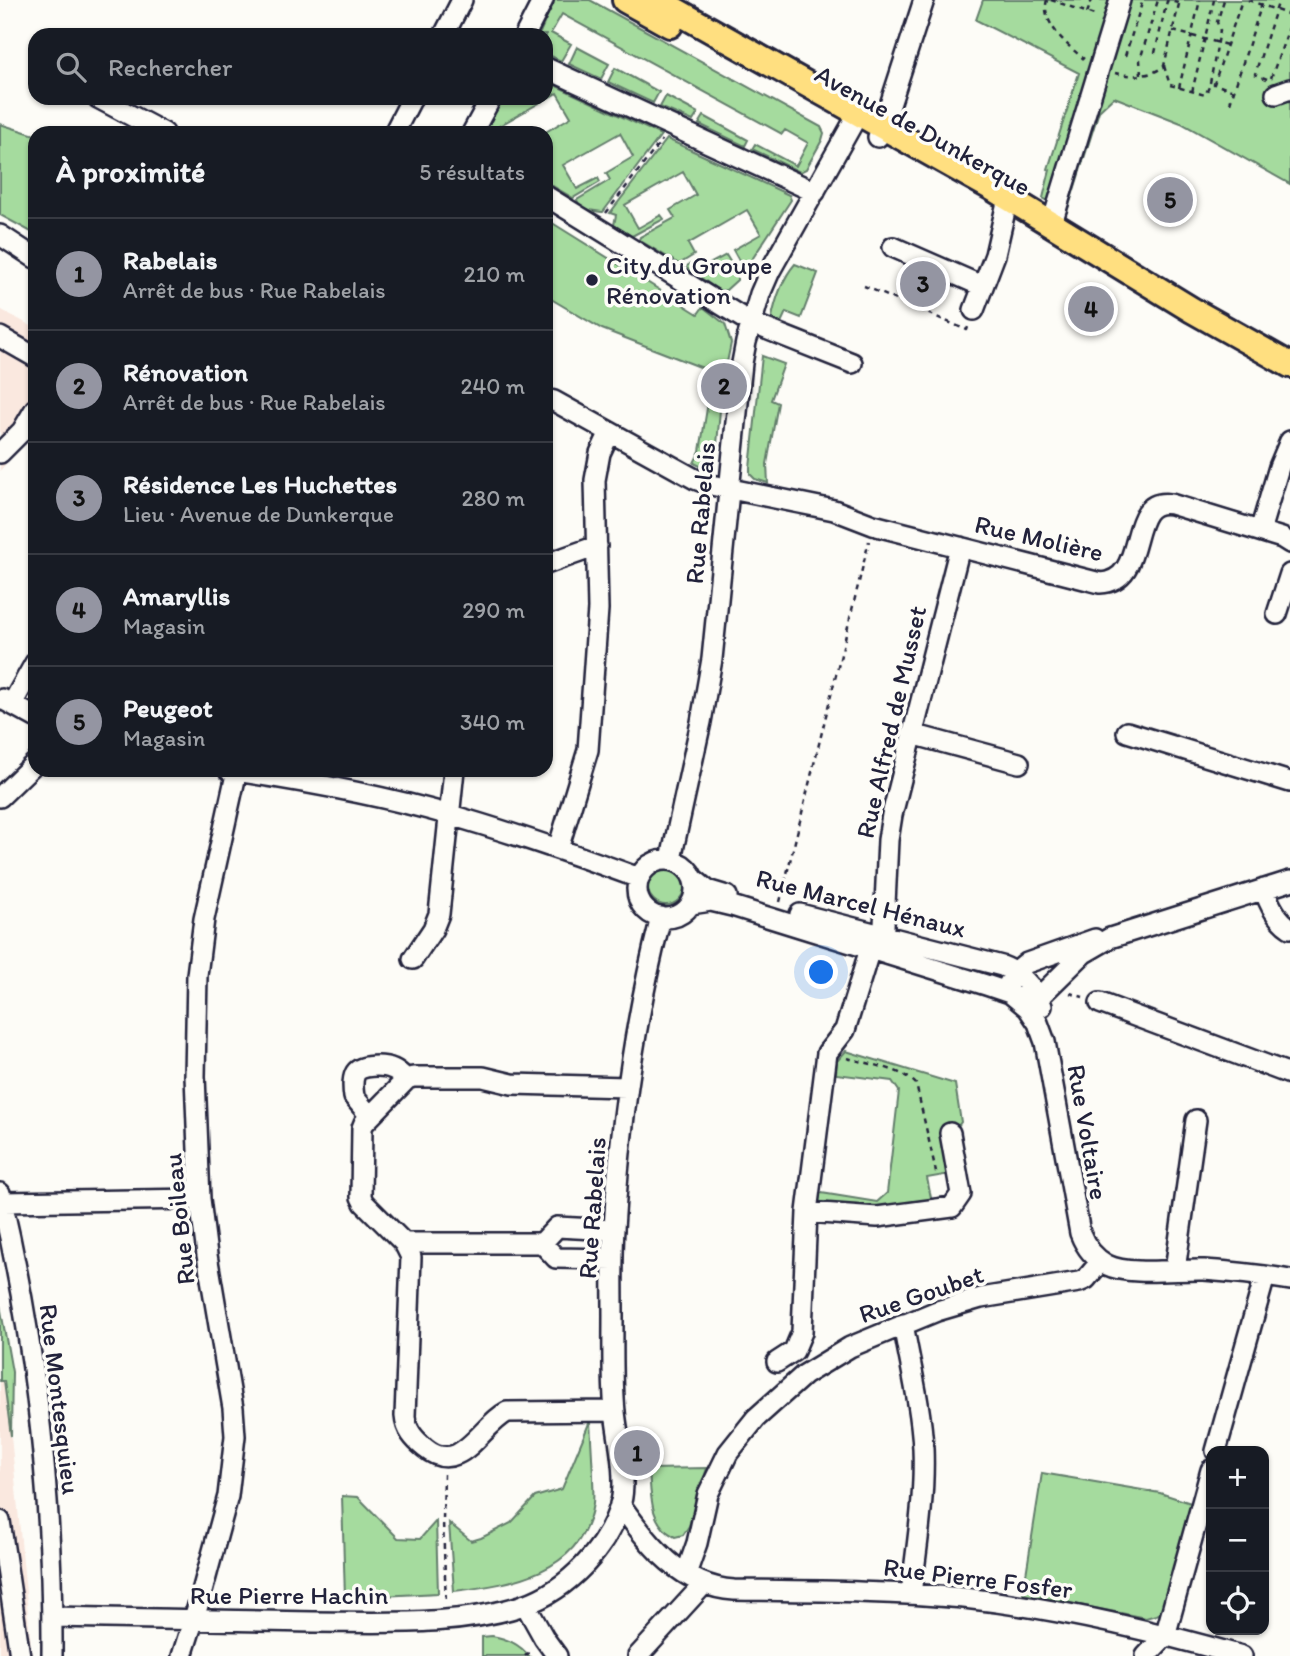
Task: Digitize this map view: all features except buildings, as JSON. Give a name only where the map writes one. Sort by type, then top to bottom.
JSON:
[{"type":"main road","name":"Avenue de Dunkerque","points":[[625,0],[880,131],[1006,204],[1100,265],[1192,310]]},
{"type":"main road","name":"Avenue de Dunkerque","points":[[657,0],[856,118]]},
{"type":"main road","name":"Avenue de Dunkerque","points":[[1006,204],[1052,223],[1192,310],[1290,365]]},
{"type":"street","points":[[448,28],[462,0]]},
{"type":"street","points":[[529,28],[543,0]]},
{"type":"street","points":[[880,131],[924,0]]},
{"type":"street","points":[[1052,223],[1120,0]]},
{"type":"street","points":[[553,71],[815,192]]},
{"type":"street","points":[[111,105],[151,126]]},
{"type":"street","points":[[398,126],[408,105]]},
{"type":"street","points":[[476,126],[487,105]]},
{"type":"street","name":"Rue Rabelais","points":[[671,859],[709,678],[738,388],[746,342],[760,294],[770,271],[856,118]]},
{"type":"street","points":[[553,200],[751,323],[852,363]]},
{"type":"street","points":[[974,310],[995,255],[1006,204]]},
{"type":"street","points":[[0,235],[28,253]]},
{"type":"street","points":[[892,247],[982,286]]},
{"type":"street","points":[[0,337],[28,353]]},
{"type":"street","name":"Rue Molière","points":[[553,401],[695,479],[711,485],[834,510],[873,525],[1094,581],[1106,583],[1115,580],[1125,571],[1142,520],[1157,504],[1171,504],[1282,538],[1290,543]]},
{"type":"street","points":[[0,453],[28,421]]},
{"type":"street","points":[[558,849],[588,750],[598,610],[595,480],[600,453],[610,432]]},
{"type":"street","points":[[1260,531],[1279,467],[1290,441]]},
{"type":"street","points":[[553,562],[597,546]]},
{"type":"street","name":"Rue Alfred de Musset","points":[[827,1053],[845,1030],[878,946],[894,800],[960,547]]},
{"type":"street","points":[[1277,614],[1290,573]]},
{"type":"street","points":[[28,672],[6,701],[28,713]]},
{"type":"street","points":[[1127,732],[1290,782]]},
{"type":"street","points":[[912,734],[1019,763]]},
{"type":"street","points":[[0,797],[28,769]]},
{"type":"street","name":"Rue Boileau","points":[[182,1656],[228,1496],[235,1436],[233,1408],[200,1199],[195,1096],[197,975],[208,900],[233,777]]},
{"type":"street","points":[[276,777],[329,786],[449,814],[639,878]]},
{"type":"street","points":[[412,960],[433,929],[439,914],[453,777]]},
{"type":"street","points":[[671,859],[688,869],[695,880],[695,893],[691,904],[678,916],[661,917],[649,912],[640,903],[637,890],[639,878],[652,863],[671,859]]},
{"type":"street","name":"Rue Marcel Hénaux","points":[[695,880],[713,892],[778,908],[1016,998],[1039,997]]},
{"type":"street","points":[[1005,992],[1021,966],[1033,960],[1084,942],[1110,938],[1290,881]]},
{"type":"street","points":[[1264,888],[1269,903],[1280,920],[1290,928]]},
{"type":"street","name":"Rue Marcel Hénaux","points":[[691,904],[716,901],[878,946],[1002,965],[1016,972],[1039,997],[1044,1008],[1045,1042]]},
{"type":"street","name":"Rue Rabelais","points":[[620,1504],[621,1467],[613,1381],[614,1230],[627,1087],[638,1017],[661,917]]},
{"type":"street","points":[[1039,997],[1084,953],[1110,938]]},
{"type":"street","points":[[1100,1003],[1290,1074]]},
{"type":"street","name":"Rue Voltaire","points":[[1045,1042],[1080,1233],[1089,1249],[1101,1261]]},
{"type":"street","points":[[777,1362],[794,1351],[802,1332],[807,1212],[827,1053]]},
{"type":"street","points":[[370,1116],[354,1097],[356,1071],[364,1066],[387,1067],[407,1079]]},
{"type":"street","points":[[615,1411],[507,1412],[464,1451],[452,1457],[434,1454],[413,1436],[406,1423],[411,1256],[404,1243],[361,1197],[362,1128],[370,1116],[407,1079],[413,1077],[483,1077],[512,1084],[627,1087]]},
{"type":"street","points":[[1175,1270],[1196,1120]]},
{"type":"street","points":[[807,1212],[877,1217],[952,1206],[961,1194],[950,1133]]},
{"type":"street","points":[[1,1198],[200,1199]]},
{"type":"street","name":"Rue Montesquieu","points":[[1,1198],[26,1323],[40,1412],[50,1540],[52,1656]]},
{"type":"street","points":[[404,1243],[542,1243],[557,1227],[614,1230]]},
{"type":"street","points":[[542,1243],[556,1258],[613,1259]]},
{"type":"street","points":[[1101,1261],[1108,1266],[1126,1270],[1204,1270],[1290,1280]]},
{"type":"street","name":"Rue Goubet","points":[[687,1574],[713,1481],[728,1453],[767,1406],[792,1385],[819,1365],[857,1344],[903,1324],[981,1298],[1079,1282],[1086,1279],[1101,1261]]},
{"type":"street","points":[[1217,1446],[1265,1276]]},
{"type":"street","points":[[903,1324],[922,1435],[923,1458],[923,1490],[911,1594]]},
{"type":"street","points":[[1146,1656],[1165,1636],[1206,1488]]},
{"type":"street","points":[[620,1504],[656,1550],[705,1584],[638,1656]]},
{"type":"street","name":"Rue Pierre Hachin","points":[[52,1617],[370,1622],[447,1619],[488,1614],[525,1604],[561,1587],[581,1569],[602,1541],[620,1504]]},
{"type":"street","points":[[0,1521],[20,1656]]},
{"type":"street","name":"Rue Pierre Fosfer","points":[[705,1584],[722,1589],[966,1598],[1037,1608],[1242,1656]]},
{"type":"street","points":[[525,1604],[557,1656]]},
{"type":"path","points":[[1051,0],[1113,22]]},
{"type":"path","points":[[1069,6],[1071,0]]},
{"type":"path","points":[[1087,13],[1092,0]]},
{"type":"path","points":[[1125,56],[1143,0]]},
{"type":"path","points":[[1141,75],[1140,60],[1158,0]]},
{"type":"path","points":[[1179,88],[1200,0]]},
{"type":"path","points":[[1192,92],[1214,0]]},
{"type":"path","points":[[1212,83],[1220,31],[1217,22],[1224,0]]},
{"type":"path","points":[[1164,66],[1170,85],[1205,95],[1212,83],[1242,0]]},
{"type":"path","points":[[1248,0],[1290,15]]},
{"type":"path","points":[[1230,103],[1263,0]]},
{"type":"path","points":[[1279,0],[1255,74],[1278,86],[1290,25]]},
{"type":"path","points":[[1155,53],[1167,2],[1179,3]]},
{"type":"path","points":[[1173,31],[1227,44]]},
{"type":"path","points":[[1212,83],[1234,91]]},
{"type":"path","points":[[596,227],[673,127]]},
{"type":"path","points":[[864,286],[967,330],[974,310]]},
{"type":"path","points":[[778,908],[873,525]]},
{"type":"path","points":[[1039,997],[1100,1003]]},
{"type":"path","points":[[827,1053],[909,1076],[916,1084],[937,1176]]},
{"type":"path","points":[[444,1457],[443,1521],[447,1619]]},
{"type":"shaded area","points":[[0,309],[28,324],[28,436],[0,471]]},
{"type":"shaded area","points":[[0,1305],[12,1372],[11,1436],[32,1656],[0,1656]]},
{"type":"green space","points":[[554,0],[590,0],[821,127],[824,133],[822,140],[806,169],[800,172],[752,149],[755,144],[796,166],[808,143],[785,130],[782,134],[562,14],[553,30],[542,28]]},
{"type":"green space","points":[[983,0],[1290,0],[1290,184],[1181,123],[1114,97],[1099,111],[1067,212],[1043,198],[1050,170],[1048,169],[1079,73],[976,20]]},
{"type":"green space","points":[[553,34],[571,44],[561,61],[553,57]]},
{"type":"green space","points":[[577,47],[609,64],[601,79],[569,64]]},
{"type":"green space","points":[[615,68],[659,92],[653,103],[608,82]]},
{"type":"green space","points":[[553,84],[661,135],[603,212],[584,208],[577,200],[610,180],[606,173],[633,157],[620,133],[563,165],[577,189],[598,178],[600,182],[573,198],[553,186],[553,128],[571,117],[557,93],[553,95]]},
{"type":"green space","points":[[666,96],[698,113],[693,121],[660,107]]},
{"type":"green space","points":[[498,105],[536,105],[499,126],[487,126]]},
{"type":"green space","points":[[704,116],[748,140],[745,146],[699,124]]},
{"type":"green space","points":[[0,124],[28,133],[28,230],[0,215]]},
{"type":"green space","points":[[667,139],[789,195],[791,200],[747,267],[742,266],[733,250],[761,234],[747,210],[688,244],[694,255],[679,264],[639,240],[675,218],[670,210],[696,195],[683,172],[625,205],[638,228],[661,215],[664,219],[632,236],[614,225],[616,215],[610,213]]},
{"type":"green space","points":[[553,223],[698,314],[703,307],[725,324],[731,343],[722,387],[716,456],[712,462],[700,466],[694,463],[700,451],[713,372],[602,329],[553,300]]},
{"type":"green space","points":[[726,255],[737,273],[737,280],[726,290],[720,291],[685,267],[697,260],[702,268]]},
{"type":"green space","points":[[795,264],[818,273],[801,318],[786,312],[780,325],[771,322],[774,306],[782,284]]},
{"type":"green space","points":[[762,356],[784,364],[771,400],[778,403],[767,464],[768,483],[755,479],[750,474]]},
{"type":"green space","points":[[666,869],[679,874],[684,887],[679,900],[666,905],[653,900],[648,887],[653,874]]},
{"type":"green space","points":[[846,1051],[955,1084],[961,1122],[958,1126],[942,1129],[950,1174],[927,1178],[932,1203],[879,1209],[815,1201],[815,1192],[877,1202],[887,1193],[899,1091],[892,1081],[836,1074],[837,1061]]},
{"type":"green space","points":[[0,1305],[12,1372],[11,1436],[4,1381],[0,1381]]},
{"type":"green space","points":[[590,1421],[593,1503],[587,1527],[575,1545],[560,1560],[521,1579],[454,1591],[449,1523],[471,1541],[481,1538],[511,1523],[535,1497],[562,1489]]},
{"type":"green space","points":[[707,1468],[689,1526],[683,1535],[675,1537],[666,1531],[656,1516],[651,1498],[649,1469]]},
{"type":"green space","points":[[1042,1473],[1160,1493],[1197,1505],[1166,1612],[1146,1618],[1023,1594]]},
{"type":"green space","points":[[342,1496],[358,1497],[398,1538],[420,1539],[436,1521],[438,1593],[345,1598]]},
{"type":"green space","points":[[492,1636],[513,1643],[529,1656],[482,1656],[482,1637]]},
{"type":"place","name":"Peugeot","points":[[1170,200]]},
{"type":"place","name":"City du Groupe Rénovation","points":[[592,280]]},
{"type":"place","name":"Résidence Les Huchettes","points":[[923,284]]},
{"type":"place","name":"Amaryllis","points":[[1091,309]]},
{"type":"place","name":"Rénovation","points":[[724,386]]},
{"type":"place","name":"Rabelais","points":[[637,1453]]}]
